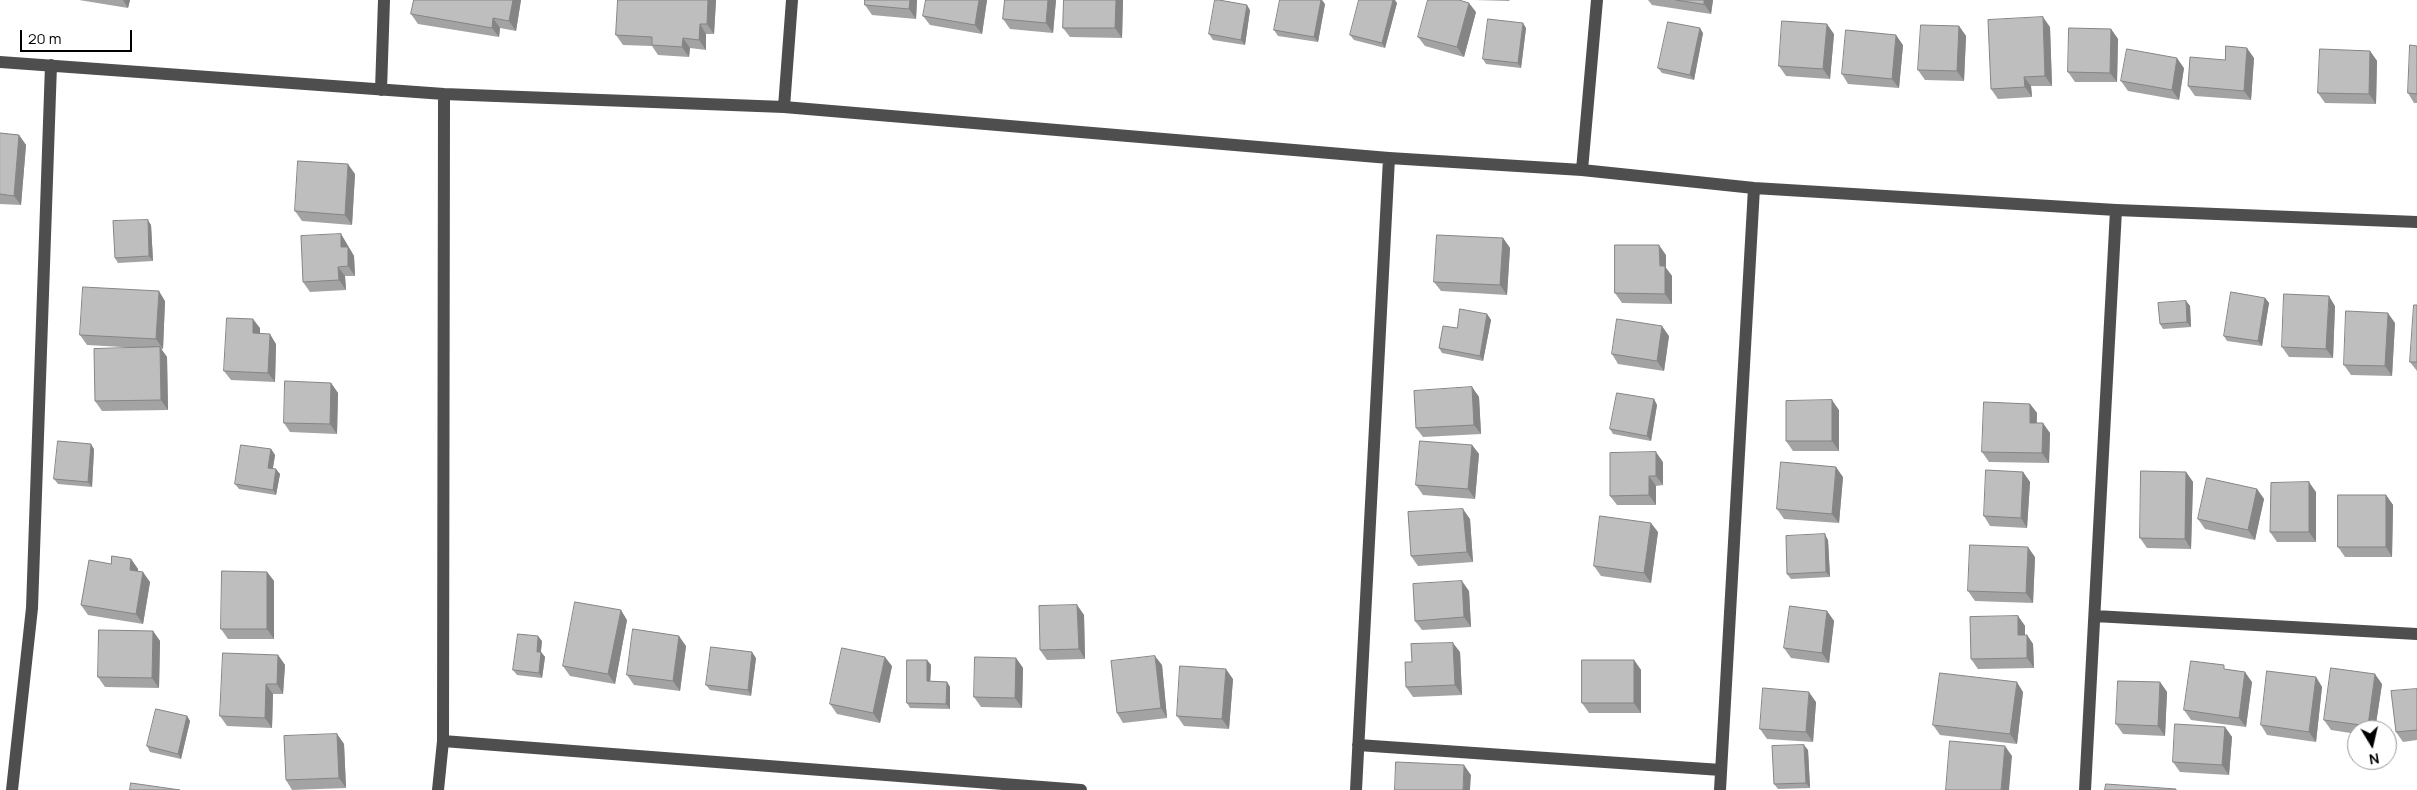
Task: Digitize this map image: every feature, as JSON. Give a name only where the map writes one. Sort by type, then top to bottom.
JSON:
[{"type":"street","points":[[381,90],[384,0]]},
{"type":"street","points":[[784,107],[792,0]]},
{"type":"street","points":[[1582,170],[1597,0]]},
{"type":"street","points":[[0,62],[444,94],[784,107],[1389,158],[1582,170],[1754,188],[2116,210],[2417,222]]},
{"type":"street","points":[[12,790],[32,608],[51,65]]},
{"type":"street","points":[[438,790],[443,741],[444,94]]},
{"type":"street","points":[[1356,790],[1389,158]]},
{"type":"street","points":[[1720,790],[1754,188]]},
{"type":"street","points":[[2085,790],[2116,210]]},
{"type":"street","points":[[2095,616],[2417,634]]},
{"type":"street","points":[[443,741],[963,786],[1081,790]]},
{"type":"street","points":[[1358,745],[1721,770]]},
{"type":"building","points":[[414,0],[513,0],[509,21],[493,18],[492,28],[411,14]]},
{"type":"building","points":[[618,0],[708,0],[707,24],[700,24],[699,40],[683,38],[682,47],[652,45],[652,37],[616,35]]},
{"type":"building","points":[[865,0],[910,0],[909,9],[865,5]]},
{"type":"building","points":[[926,0],[979,0],[975,25],[923,16]]},
{"type":"building","points":[[1005,0],[1048,0],[1046,23],[1003,19]]},
{"type":"building","points":[[1064,0],[1116,0],[1115,28],[1063,28]]},
{"type":"building","points":[[1215,0],[1247,5],[1241,40],[1209,34]]},
{"type":"building","points":[[1280,0],[1321,0],[1314,37],[1274,30]]},
{"type":"building","points":[[1359,0],[1393,0],[1382,43],[1350,35]]},
{"type":"building","points":[[1428,0],[1459,0],[1469,3],[1457,47],[1418,37]]},
{"type":"building","points":[[1676,0],[1704,0],[1704,4]]},
{"type":"building","points":[[2043,17],[2045,76],[2024,77],[2025,87],[1991,89],[1988,20]]},
{"type":"building","points":[[1488,19],[1523,23],[1518,63],[1483,59]]},
{"type":"building","points":[[1782,21],[1827,24],[1823,69],[1779,66]]},
{"type":"building","points":[[1668,22],[1700,28],[1690,75],[1658,68]]},
{"type":"building","points":[[1921,25],[1959,26],[1957,71],[1918,70]]},
{"type":"building","points":[[2069,28],[2111,29],[2110,73],[2068,72]]},
{"type":"building","points":[[1846,30],[1896,35],[1892,79],[1842,74]]},
{"type":"building","points":[[2410,45],[2417,46],[2417,94],[2408,93]]},
{"type":"building","points":[[2226,46],[2247,48],[2244,91],[2188,86],[2190,57],[2225,60]]},
{"type":"building","points":[[2127,49],[2177,58],[2172,90],[2121,81]]},
{"type":"building","points":[[2320,49],[2370,51],[2369,94],[2318,93]]},
{"type":"building","points":[[0,133],[19,135],[14,196],[0,194]]},
{"type":"building","points":[[298,161],[348,164],[345,215],[295,211]]},
{"type":"building","points":[[148,220],[149,256],[115,258],[113,221]]},
{"type":"building","points":[[341,234],[341,247],[348,247],[348,266],[338,267],[339,280],[303,282],[301,236]]},
{"type":"building","points":[[1437,235],[1503,238],[1500,285],[1434,282]]},
{"type":"building","points":[[1615,245],[1659,245],[1660,266],[1665,266],[1665,294],[1615,293]]},
{"type":"building","points":[[83,287],[159,291],[156,339],[80,335]]},
{"type":"building","points":[[2231,292],[2265,298],[2258,341],[2224,336]]},
{"type":"building","points":[[2284,294],[2329,296],[2326,349],[2282,347]]},
{"type":"building","points":[[2186,301],[2187,322],[2160,324],[2158,303]]},
{"type":"building","points":[[2414,305],[2417,305],[2417,362],[2410,362]]},
{"type":"building","points":[[1460,309],[1487,314],[1480,356],[1439,348],[1443,326],[1457,328]]},
{"type":"building","points":[[2346,311],[2388,313],[2385,366],[2344,365]]},
{"type":"building","points":[[227,318],[253,319],[253,333],[270,334],[268,373],[224,371]]},
{"type":"building","points":[[1617,319],[1662,326],[1657,361],[1612,354]]},
{"type":"building","points":[[160,347],[161,400],[95,401],[94,349]]},
{"type":"building","points":[[285,381],[331,383],[330,424],[284,423]]},
{"type":"building","points":[[1472,387],[1474,425],[1416,428],[1414,391]]},
{"type":"building","points":[[1617,393],[1654,399],[1647,436],[1610,429]]},
{"type":"building","points":[[1832,400],[1832,441],[1786,441],[1786,401]]},
{"type":"building","points":[[1984,402],[2030,404],[2030,423],[2043,423],[2042,453],[1982,452]]},
{"type":"building","points":[[58,441],[91,444],[88,482],[54,479]]},
{"type":"building","points":[[1420,441],[1472,445],[1468,489],[1416,485]]},
{"type":"building","points":[[241,445],[271,449],[268,468],[276,469],[273,490],[235,484]]},
{"type":"building","points":[[1656,452],[1656,476],[1649,476],[1649,495],[1610,496],[1610,453]]},
{"type":"building","points":[[1781,462],[1836,467],[1832,514],[1777,509]]},
{"type":"building","points":[[1986,470],[2023,472],[2021,518],[1984,516]]},
{"type":"building","points":[[2141,471],[2186,472],[2185,539],[2140,538]]},
{"type":"building","points":[[2207,478],[2257,489],[2248,530],[2198,519]]},
{"type":"building","points":[[2309,482],[2309,532],[2270,532],[2271,483]]},
{"type":"building","points":[[2338,495],[2386,495],[2386,547],[2338,547]]},
{"type":"building","points":[[1463,509],[1467,552],[1411,556],[1408,512]]},
{"type":"building","points":[[1600,516],[1651,523],[1644,573],[1594,566]]},
{"type":"building","points":[[1825,534],[1826,572],[1787,574],[1786,536]]},
{"type":"building","points":[[1970,545],[2028,547],[2026,593],[1968,591]]},
{"type":"building","points":[[112,556],[131,559],[130,570],[143,572],[136,614],[81,605],[89,560],[111,564]]},
{"type":"building","points":[[222,571],[267,572],[267,629],[221,629]]},
{"type":"building","points":[[1462,581],[1464,617],[1415,621],[1413,584]]},
{"type":"building","points":[[575,602],[621,610],[608,674],[563,666]]},
{"type":"building","points":[[1077,605],[1079,649],[1040,650],[1039,606]]},
{"type":"building","points":[[1790,606],[1827,611],[1822,653],[1784,648]]},
{"type":"building","points":[[2018,616],[2018,635],[2027,635],[2027,658],[1971,659],[1970,617]]},
{"type":"building","points":[[633,629],[679,636],[673,681],[627,675]]},
{"type":"building","points":[[99,630],[153,631],[152,678],[98,677]]},
{"type":"building","points":[[518,634],[538,636],[537,652],[541,652],[539,673],[513,670]]},
{"type":"building","points":[[1453,643],[1455,685],[1406,687],[1405,662],[1412,662],[1411,644]]},
{"type":"building","points":[[711,647],[752,652],[748,690],[706,685]]},
{"type":"building","points":[[842,648],[885,657],[873,713],[830,704]]},
{"type":"building","points":[[223,653],[278,655],[277,684],[266,684],[265,718],[220,716]]},
{"type":"building","points":[[1155,656],[1161,708],[1117,713],[1111,661]]},
{"type":"building","points":[[975,657],[1016,658],[1015,698],[974,697]]},
{"type":"building","points":[[907,660],[927,660],[927,681],[947,682],[946,704],[907,703]]},
{"type":"building","points":[[1582,660],[1634,660],[1634,703],[1582,703]]},
{"type":"building","points":[[2191,661],[2224,665],[2224,669],[2245,672],[2239,718],[2184,710]]},
{"type":"building","points":[[1180,666],[1226,669],[1222,719],[1177,716]]},
{"type":"building","points":[[2331,668],[2375,674],[2369,720],[2347,720],[2347,723],[2324,720]]},
{"type":"building","points":[[2267,671],[2316,677],[2309,732],[2261,725]]},
{"type":"building","points":[[1940,673],[2017,682],[2010,734],[1933,725]]},
{"type":"building","points":[[2118,681],[2160,682],[2158,726],[2116,724]]},
{"type":"building","points":[[1763,688],[1809,692],[1806,732],[1760,729]]},
{"type":"building","points":[[2417,689],[2417,730],[2397,732],[2397,720],[2395,720],[2391,691]]},
{"type":"building","points":[[156,709],[187,716],[178,754],[147,746]]},
{"type":"building","points":[[2175,724],[2225,727],[2222,765],[2173,762]]},
{"type":"building","points":[[337,734],[339,778],[286,780],[284,736]]},
{"type":"building","points":[[1950,741],[2005,746],[2001,790],[1946,790]]},
{"type":"building","points":[[1804,745],[1806,783],[1774,784],[1772,746]]},
{"type":"building","points":[[1396,762],[1464,765],[1463,790],[1395,790]]},
{"type":"building","points":[[131,783],[180,790],[130,790]]},
{"type":"building","points":[[2106,784],[2176,789],[2176,790],[2105,790]]}]
